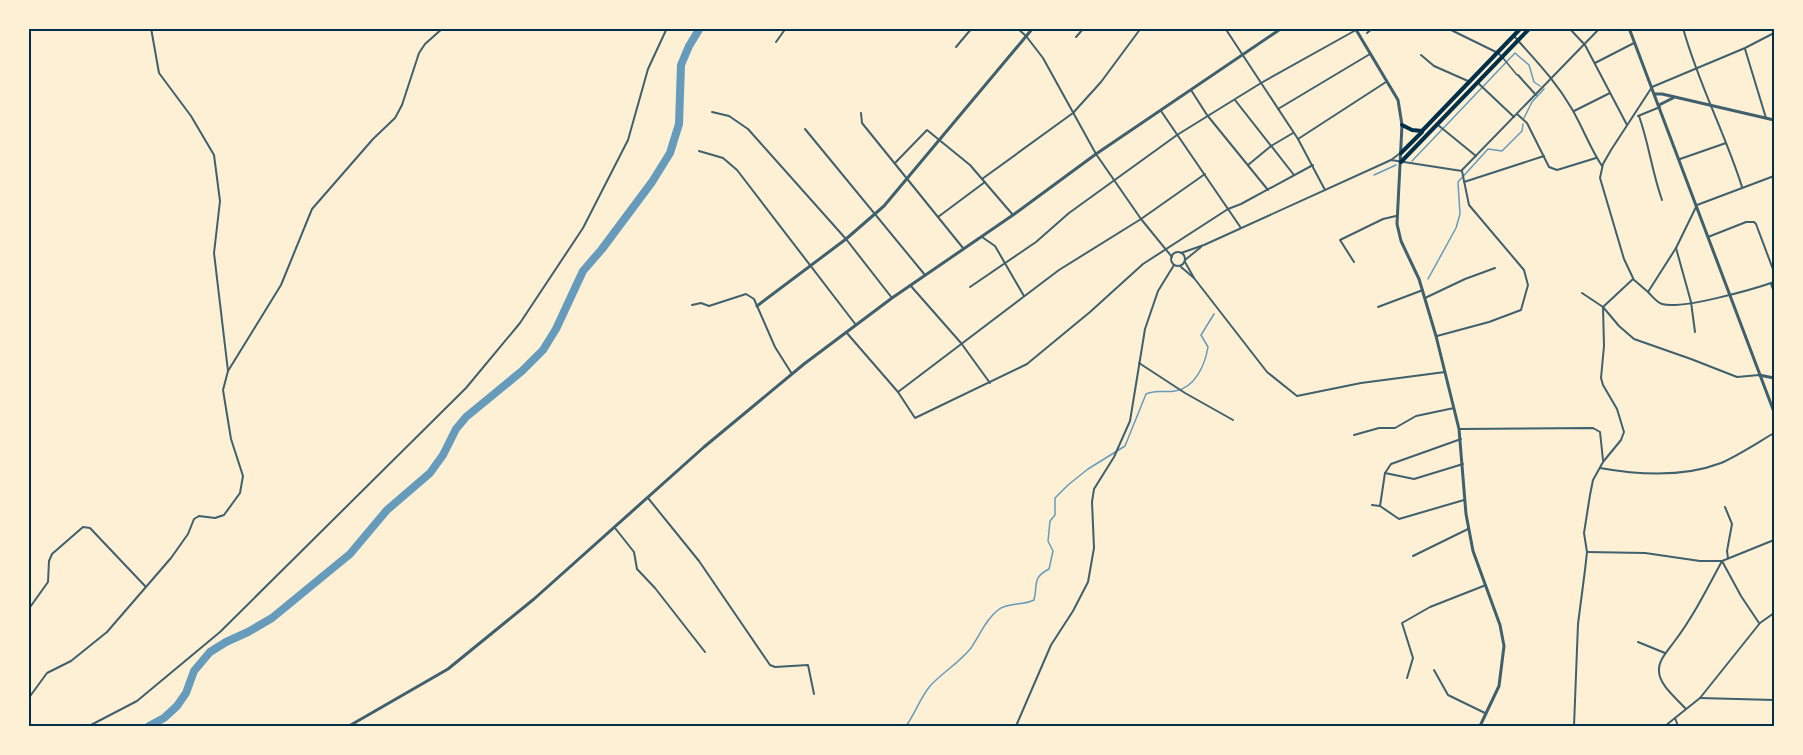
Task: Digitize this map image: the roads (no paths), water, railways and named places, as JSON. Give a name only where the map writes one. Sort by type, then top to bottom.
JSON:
[{"type":"main road","points":[[1401,153],[1521,28]]},
{"type":"main road","points":[[1401,162],[1440,127],[1530,28]]},
{"type":"main road","points":[[1402,125],[1412,130],[1422,131]]},
{"type":"street","points":[[151,28],[159,74],[191,116],[214,155],[220,201],[214,253],[228,371]]},
{"type":"street","points":[[28,699],[47,673],[71,661],[107,632],[171,558],[188,534],[194,519],[199,516],[215,518],[225,515],[242,489],[242,473],[231,440],[223,390],[228,371],[281,285],[312,209],[373,139],[395,118],[402,105],[419,53],[425,44],[443,28]]},
{"type":"street","points":[[89,726],[137,701],[220,632],[466,388],[520,323],[583,228],[628,140],[646,76],[667,28]]},
{"type":"street","points":[[776,42],[786,28]]},
{"type":"street","points":[[956,47],[972,28]]},
{"type":"street","points":[[1016,726],[1051,645],[1088,582],[1094,548],[1092,502],[1094,489],[1114,457],[1130,421],[1145,329],[1158,291],[1174,264],[1172,257],[1141,219],[1096,154],[1052,73],[1026,36],[1017,28]]},
{"type":"street","points":[[757,306],[876,214],[908,179],[1033,28]]},
{"type":"street","points":[[1076,37],[1084,28]]},
{"type":"street","points":[[938,217],[1073,113],[1101,82],[1141,28]]},
{"type":"street","points":[[1225,28],[1298,139],[1325,190]]},
{"type":"street","points":[[349,726],[448,669],[534,599],[704,447],[846,332],[1096,154],[1282,28]]},
{"type":"street","points":[[1367,33],[1373,28]]},
{"type":"street","points":[[1447,28],[1498,53],[1536,95]]},
{"type":"street","points":[[1569,28],[1585,45],[1627,124]]},
{"type":"street","points":[[1462,171],[1600,28]]},
{"type":"street","points":[[1629,28],[1774,412]]},
{"type":"street","points":[[1683,28],[1696,70],[1742,187]]},
{"type":"street","points":[[970,287],[1036,242],[1069,213],[1177,135],[1355,29],[1398,100],[1402,125],[1397,216],[1401,241],[1423,290],[1436,336],[1461,439],[1468,529],[1473,550],[1500,625],[1504,646],[1498,686],[1480,726]]},
{"type":"street","points":[[1637,116],[1652,87],[1745,48],[1774,30]]},
{"type":"street","points":[[1514,36],[1552,78],[1574,111],[1590,148],[1602,166]]},
{"type":"street","points":[[1595,63],[1634,43]]},
{"type":"street","points":[[1745,48],[1766,118]]},
{"type":"street","points":[[1278,109],[1370,54]]},
{"type":"street","points":[[1421,55],[1434,66],[1469,82]]},
{"type":"street","points":[[1298,139],[1386,81]]},
{"type":"street","points":[[1479,84],[1514,117]]},
{"type":"street","points":[[1191,90],[1268,190]]},
{"type":"street","points":[[1574,111],[1610,93]]},
{"type":"street","points":[[1654,94],[1774,121]]},
{"type":"street","points":[[1673,98],[1637,116],[1627,124],[1602,166],[1600,177],[1624,260],[1633,279],[1656,301],[1664,304],[1729,295],[1773,282],[1774,292]]},
{"type":"street","points":[[1234,99],[1294,175]]},
{"type":"street","points":[[1161,111],[1241,228]]},
{"type":"street","points":[[712,112],[729,116],[748,129],[846,239],[892,298]]},
{"type":"street","points":[[861,113],[862,123],[963,248]]},
{"type":"street","points":[[1517,114],[1527,123],[1550,166],[1557,170],[1596,157]]},
{"type":"street","points":[[1637,116],[1647,138],[1647,149],[1662,200]]},
{"type":"street","points":[[1440,127],[1476,156]]},
{"type":"street","points":[[805,129],[925,275]]},
{"type":"street","points":[[895,163],[927,130],[970,165],[1013,215]]},
{"type":"street","points":[[1248,165],[1271,146],[1293,133]]},
{"type":"street","points":[[1680,159],[1726,143]]},
{"type":"street","points":[[699,151],[723,158],[730,163],[856,325]]},
{"type":"street","points":[[1172,257],[1204,245],[1391,160],[1401,153]]},
{"type":"street","points":[[1464,179],[1544,156]]},
{"type":"street","points":[[1391,160],[1462,171]]},
{"type":"street","points":[[846,332],[898,392],[915,418],[1027,364],[1131,274],[1165,250],[1228,209],[1313,165]]},
{"type":"street","points":[[1436,336],[1489,322],[1521,310],[1528,285],[1524,270],[1469,205],[1462,171]]},
{"type":"street","points":[[898,392],[1059,270],[1141,219],[1205,174]]},
{"type":"street","points":[[1648,292],[1676,248],[1697,205],[1774,176]]},
{"type":"street","points":[[1354,262],[1340,240],[1383,219],[1397,216]]},
{"type":"street","points":[[1708,237],[1750,220],[1754,222],[1774,272]]},
{"type":"street","points":[[982,237],[995,246],[1024,296]]},
{"type":"street","points":[[1180,266],[1204,245]]},
{"type":"street","points":[[1676,248],[1691,302],[1695,332]]},
{"type":"street","points":[[1181,253],[1194,278]]},
{"type":"street","points":[[1174,264],[1180,266],[1194,278],[1267,372],[1297,396],[1361,383],[1445,372]]},
{"type":"street","points":[[1425,298],[1465,279],[1496,268]]},
{"type":"street","points":[[1574,726],[1578,624],[1587,552],[1584,532],[1590,495],[1593,480],[1599,468],[1621,440],[1623,432],[1617,409],[1601,378],[1604,362],[1603,307],[1633,279]]},
{"type":"street","points":[[910,285],[961,344],[990,383]]},
{"type":"street","points":[[1378,308],[1423,290]]},
{"type":"street","points":[[1582,293],[1603,307],[1634,339],[1691,358],[1737,377],[1759,375],[1774,378]]},
{"type":"street","points":[[692,305],[701,303],[709,306],[746,294],[754,299],[775,347],[792,374]]},
{"type":"street","points":[[1139,363],[1185,393],[1233,420]]},
{"type":"street","points":[[1354,435],[1379,428],[1395,428],[1416,416],[1454,408]]},
{"type":"street","points":[[1459,429],[1593,428],[1600,432],[1603,462]]},
{"type":"street","points":[[1599,468],[1657,474],[1689,471],[1721,462],[1774,434]]},
{"type":"street","points":[[1380,506],[1387,467],[1395,461],[1461,439]]},
{"type":"street","points":[[1385,473],[1414,479],[1463,464]]},
{"type":"street","points":[[648,498],[699,561],[770,665],[775,667],[808,664],[813,694]]},
{"type":"street","points":[[1372,505],[1380,506],[1399,519],[1465,500]]},
{"type":"street","points":[[1725,507],[1732,524],[1727,551],[1728,558]]},
{"type":"street","points":[[28,610],[48,582],[49,561],[52,554],[83,526],[90,528],[145,586]]},
{"type":"street","points":[[615,528],[634,552],[637,568],[705,652]]},
{"type":"street","points":[[1413,556],[1468,529]]},
{"type":"street","points":[[1587,552],[1645,553],[1700,561],[1722,561],[1774,540]]},
{"type":"street","points":[[1722,561],[1741,596],[1760,623]]},
{"type":"street","points":[[1686,709],[1664,684],[1659,674],[1660,664],[1665,653],[1686,626],[1722,561]]},
{"type":"street","points":[[1407,678],[1413,658],[1402,623],[1430,608],[1486,585]]},
{"type":"street","points":[[1665,726],[1700,698],[1760,623],[1774,613]]},
{"type":"street","points":[[1638,642],[1665,653]]},
{"type":"street","points":[[1434,670],[1448,695],[1486,713]]},
{"type":"street","points":[[1700,698],[1774,700]]},
{"type":"street","points":[[1675,718],[1678,726]]},
{"type":"waterway","points":[[149,726],[164,718],[177,706],[186,693],[194,671],[210,652],[272,618],[350,554],[387,510],[430,473],[443,455],[456,429],[466,417],[522,371],[543,350],[556,329],[583,271],[652,182],[670,153],[679,124],[681,65],[700,28]]},
{"type":"waterway","points":[[1412,161],[1515,53],[1529,65],[1534,82],[1540,86]]},
{"type":"waterway","points":[[1524,118],[1532,102],[1544,89]]},
{"type":"waterway","points":[[1428,279],[1456,228],[1460,214],[1458,182],[1488,149],[1502,151],[1522,131],[1523,124]]},
{"type":"waterway","points":[[1374,175],[1396,165]]},
{"type":"waterway","points":[[906,726],[930,686],[971,648],[994,614],[1006,606],[1034,600],[1038,578],[1049,569],[1053,551],[1048,541],[1050,521],[1055,515],[1055,498],[1088,469],[1125,446],[1146,394],[1175,391],[1193,381],[1202,368],[1208,347],[1201,335],[1214,314]]}]
